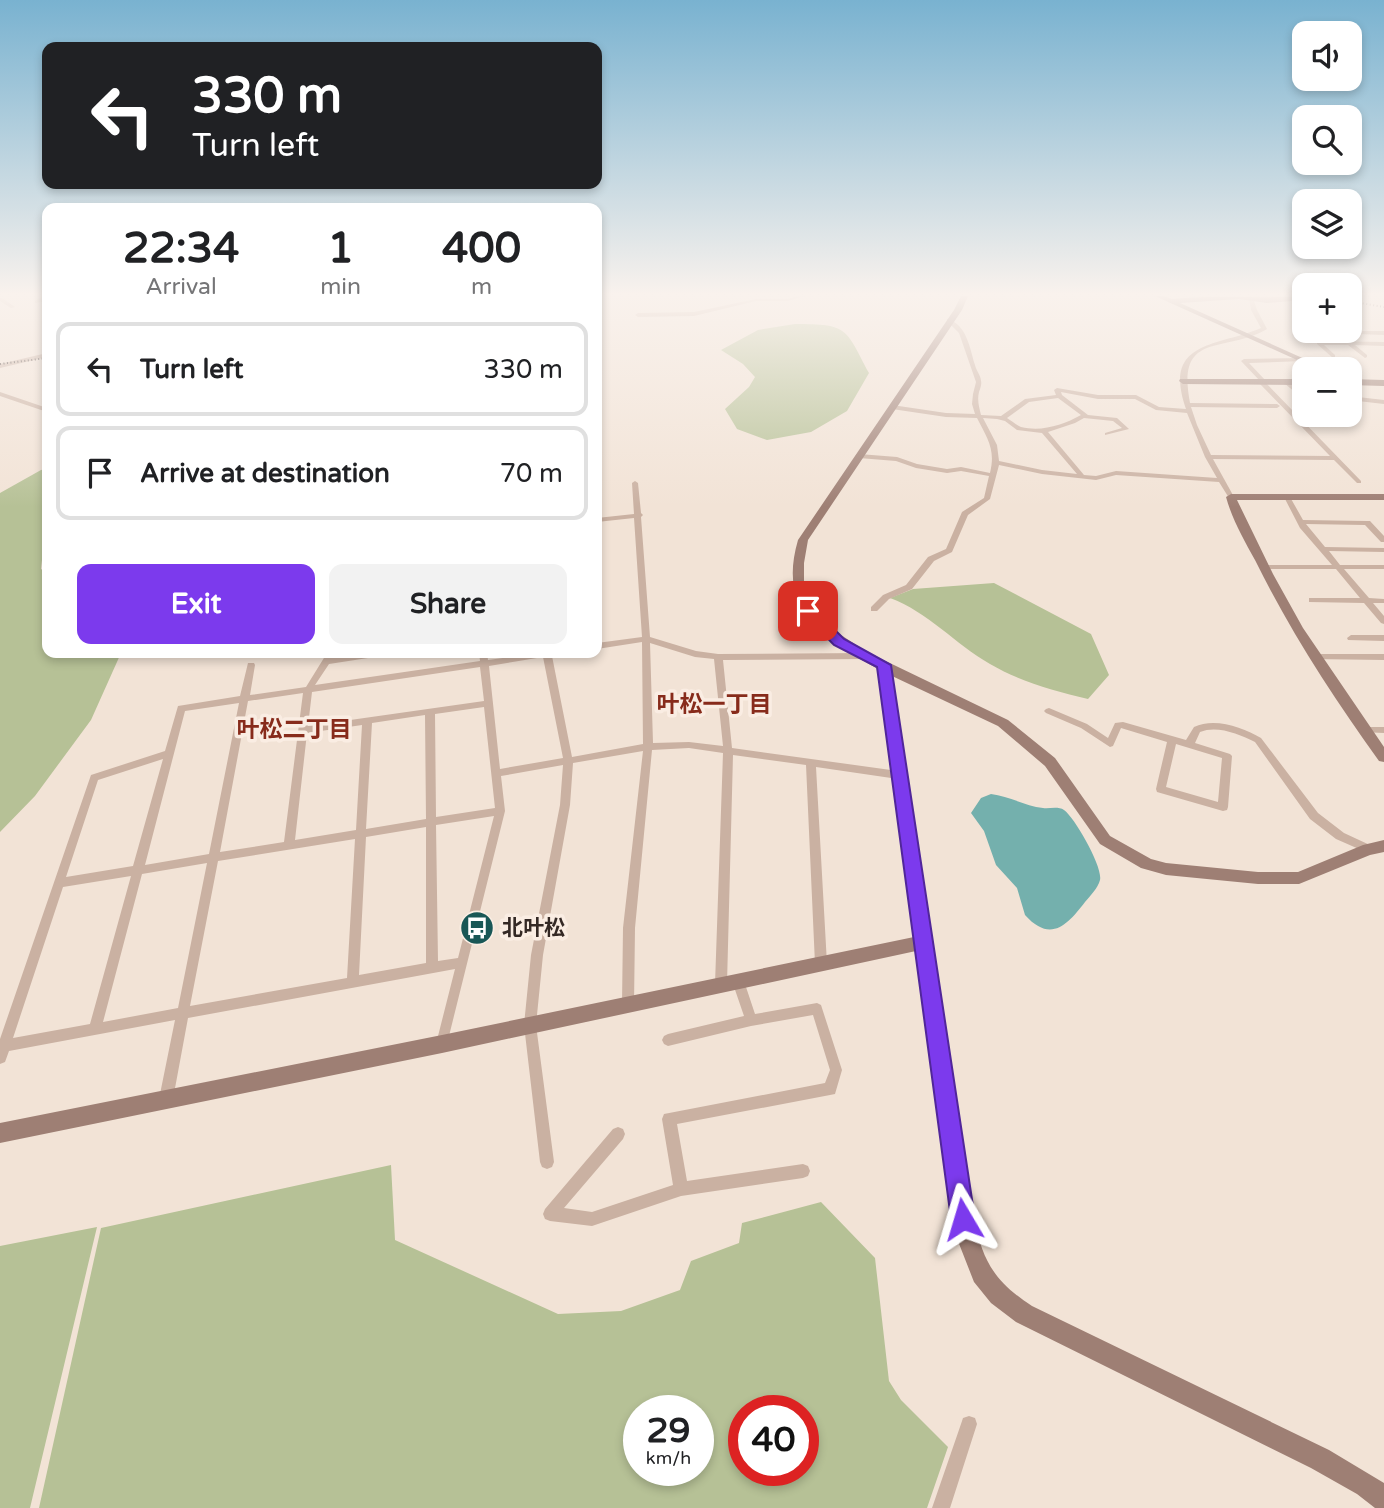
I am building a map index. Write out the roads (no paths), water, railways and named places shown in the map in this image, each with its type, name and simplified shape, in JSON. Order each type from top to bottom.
[{"type":"street","points":[[919,366],[803,540],[797,572],[803,602],[816,620],[839,642],[997,719],[1017,733],[1050,762],[1105,840],[1147,864],[1167,869],[1289,878],[1315,872],[1376,847]]},
{"type":"street","points":[[874,609],[886,597],[909,587],[931,559],[949,550],[965,514],[987,499],[995,452],[989,435],[977,416],[974,404],[979,383],[971,366]]},
{"type":"street","points":[[1185,366],[1183,381],[1188,408],[1208,457],[1231,497],[1263,567],[1314,657],[1384,757]]},
{"type":"street","points":[[1249,366],[1359,482]]},
{"type":"street","points":[[1183,381],[1292,382]]},
{"type":"street","points":[[1286,382],[1292,387]]},
{"type":"street","points":[[1362,382],[1384,383]]},
{"type":"street","points":[[1084,416],[1056,392],[1060,390],[1098,397],[1136,397],[1156,408],[1277,406]]},
{"type":"street","points":[[0,394],[42,408]]},
{"type":"street","points":[[1003,418],[1027,400],[1059,396]]},
{"type":"street","points":[[1362,399],[1384,402]]},
{"type":"street","points":[[1011,411],[1009,410],[1019,403],[1016,402]]},
{"type":"street","points":[[892,407],[1003,418],[1017,428],[1044,431],[1084,416],[1115,419],[1126,429],[1107,434]]},
{"type":"street","points":[[1044,431],[1082,476]]},
{"type":"street","points":[[859,457],[897,459],[916,466],[947,471],[961,469],[992,475]]},
{"type":"street","points":[[1208,457],[1335,458]]},
{"type":"street","points":[[995,462],[1042,472],[1096,478],[1116,472],[1221,480]]},
{"type":"street","points":[[628,1004],[629,928],[648,747],[646,639],[635,483]]},
{"type":"street","points":[[1231,497],[1384,497]]},
{"type":"street","points":[[1287,497],[1301,522],[1384,621]]},
{"type":"street","points":[[602,519],[639,515]]},
{"type":"street","points":[[1301,522],[1367,523],[1384,540]]},
{"type":"street","points":[[1323,549],[1384,550]]},
{"type":"street","points":[[1263,567],[1384,568]]},
{"type":"street","points":[[1312,600],[1384,601]]},
{"type":"street","points":[[1351,638],[1384,638]]},
{"type":"street","points":[[602,645],[646,639],[695,654],[718,657],[867,656]]},
{"type":"street","points":[[718,657],[729,751],[730,982],[751,1020]]},
{"type":"street","points":[[1314,657],[1384,657]]},
{"type":"street","points":[[289,846],[308,690],[328,658]]},
{"type":"street","points":[[95,1030],[181,708],[308,690],[484,658],[500,811],[442,1044]]},
{"type":"street","points":[[547,1162],[530,1025],[537,955],[565,805],[568,761],[552,658]]},
{"type":"street","points":[[166,1099],[251,665]]},
{"type":"street","points":[[884,665],[963,1219],[968,1249],[980,1275],[1001,1300],[1024,1314],[1320,1459],[1366,1485],[1384,1499]]},
{"type":"street","points":[[304,730],[489,703]]},
{"type":"street","points":[[430,711],[432,967]]},
{"type":"street","points":[[1049,711],[1084,726],[1111,744],[1118,725],[1123,725],[1227,756],[1223,807],[1161,789],[1172,741]]},
{"type":"street","points":[[353,982],[367,721]]},
{"type":"street","points":[[1189,745],[1195,731],[1202,726],[1252,736],[1258,740],[1314,816],[1327,828],[1376,847]]},
{"type":"street","points":[[1364,730],[1384,730]]},
{"type":"street","points":[[497,773],[648,747],[689,745],[898,775]]},
{"type":"street","points":[[2,1052],[94,778],[169,753]]},
{"type":"street","points":[[811,762],[821,964]]},
{"type":"street","points":[[60,883],[500,811]]},
{"type":"street","points":[[0,1133],[442,1044],[924,942]]},
{"type":"street","points":[[2,1052],[95,1030],[462,962]]},
{"type":"street","points":[[668,1040],[751,1020],[817,1009],[836,1070],[830,1088],[669,1119],[681,1189]]},
{"type":"street","points":[[618,1134],[550,1214],[592,1219],[681,1189],[803,1171]]},
{"type":"street","points":[[941,1508],[969,1424]]},
{"type":"water","points":[[991,794],[1036,807],[1064,810],[1075,822],[1087,843],[1100,874],[1099,883],[1072,917],[1058,928],[1043,928],[1025,915],[1017,888],[996,865],[984,831],[971,813],[981,798]]},
{"type":"place","name":"北叶松","points":[[477,928]]},
{"type":"district","name":"叶松一丁目","points":[[714,705]]},
{"type":"district","name":"叶松二丁目","points":[[294,730]]}]
